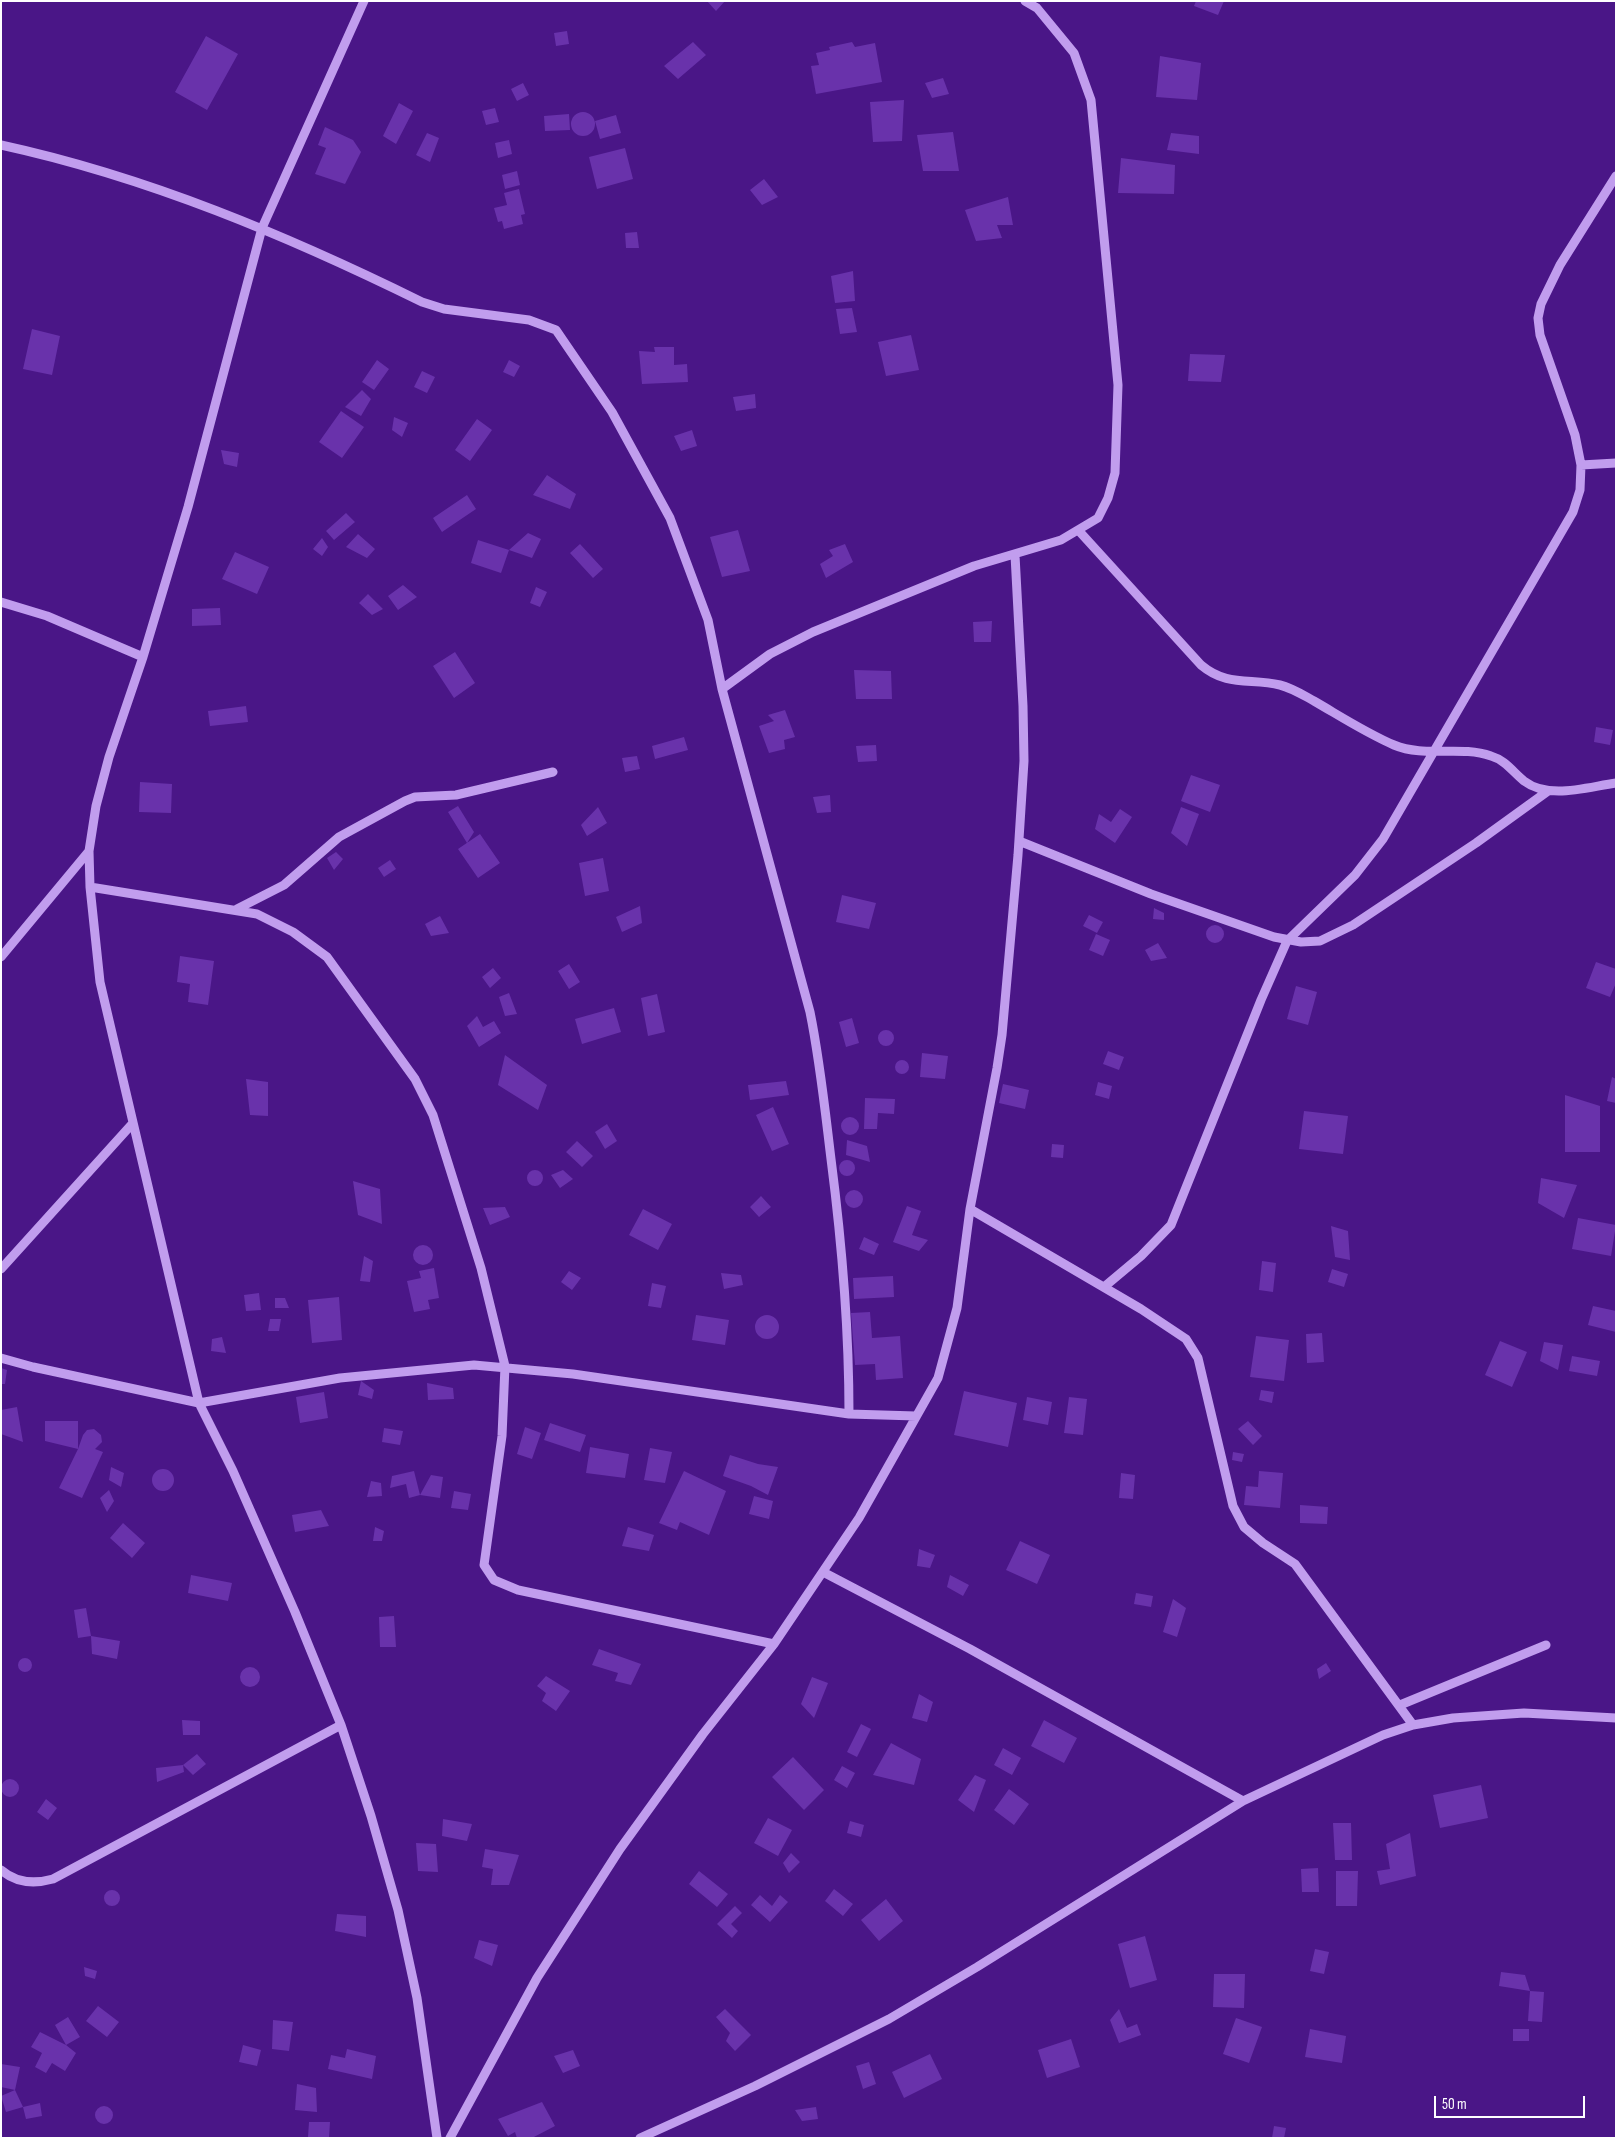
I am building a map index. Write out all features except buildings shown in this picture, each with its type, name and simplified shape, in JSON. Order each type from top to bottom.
[{"type":"street","points":[[364,1],[262,228],[188,507],[143,657],[109,757],[96,806],[89,851],[90,887],[100,982],[199,1403],[237,1480],[295,1612],[340,1725],[398,1910],[417,1998],[437,2138]]},
{"type":"street","points":[[722,689],[770,654],[813,632],[974,566],[1061,540],[1098,518],[1108,498],[1115,473],[1117,452],[1118,386],[1091,100],[1074,53],[1037,8],[1025,1]]},
{"type":"street","points":[[1,145],[33,152],[150,187],[262,228],[422,302],[444,309],[529,320],[556,330],[562,336],[612,412],[670,518],[708,620],[722,689],[807,1002],[819,1057],[841,1239],[849,1366],[849,1414]]},
{"type":"street","points":[[1104,1287],[1154,1244],[1171,1225],[1261,1000],[1287,941],[1355,875],[1383,839],[1573,512],[1580,490],[1581,465],[1575,435],[1540,335],[1538,318],[1541,304],[1560,265],[1616,176]]},
{"type":"street","points":[[1581,465],[1616,463]]},
{"type":"street","points":[[1079,531],[1201,665],[1213,675],[1231,680],[1280,685],[1394,745],[1417,752],[1491,756],[1502,762],[1529,784],[1548,791],[1616,783]]},
{"type":"street","points":[[450,2138],[537,1978],[620,1849],[703,1734],[774,1644],[823,1572],[859,1518],[938,1378],[946,1355],[957,1308],[970,1209],[998,1068],[1019,841],[1024,761],[1015,555]]},
{"type":"street","points":[[1,602],[47,616],[143,657]]},
{"type":"street","points":[[237,909],[284,885],[339,837],[405,801],[415,797],[456,795],[553,772]]},
{"type":"street","points":[[1019,841],[1151,894],[1287,941],[1320,941],[1352,925],[1476,843],[1548,791]]},
{"type":"street","points":[[1,957],[89,851]]},
{"type":"street","points":[[90,887],[237,909],[257,914],[293,932],[327,957],[415,1079],[433,1114],[481,1268],[505,1366],[502,1436],[484,1565],[494,1580],[518,1590],[774,1644]]},
{"type":"street","points":[[1,1269],[133,1123]]},
{"type":"street","points":[[970,1209],[1104,1287],[1186,1339],[1198,1358],[1233,1506],[1244,1527],[1262,1543],[1295,1564],[1400,1705],[1412,1725]]},
{"type":"street","points":[[1,1358],[33,1367],[199,1403],[340,1378],[474,1365],[505,1366],[849,1414],[916,1416]]},
{"type":"street","points":[[823,1572],[970,1649],[1243,1801]]},
{"type":"street","points":[[1400,1705],[1546,1645]]},
{"type":"street","points":[[640,2138],[755,2086],[889,2019],[985,1962],[1243,1801],[1383,1736],[1412,1725],[1453,1718],[1524,1713],[1616,1718]]},
{"type":"street","points":[[1,1870],[24,1882],[40,1882],[53,1879],[340,1725]]}]
